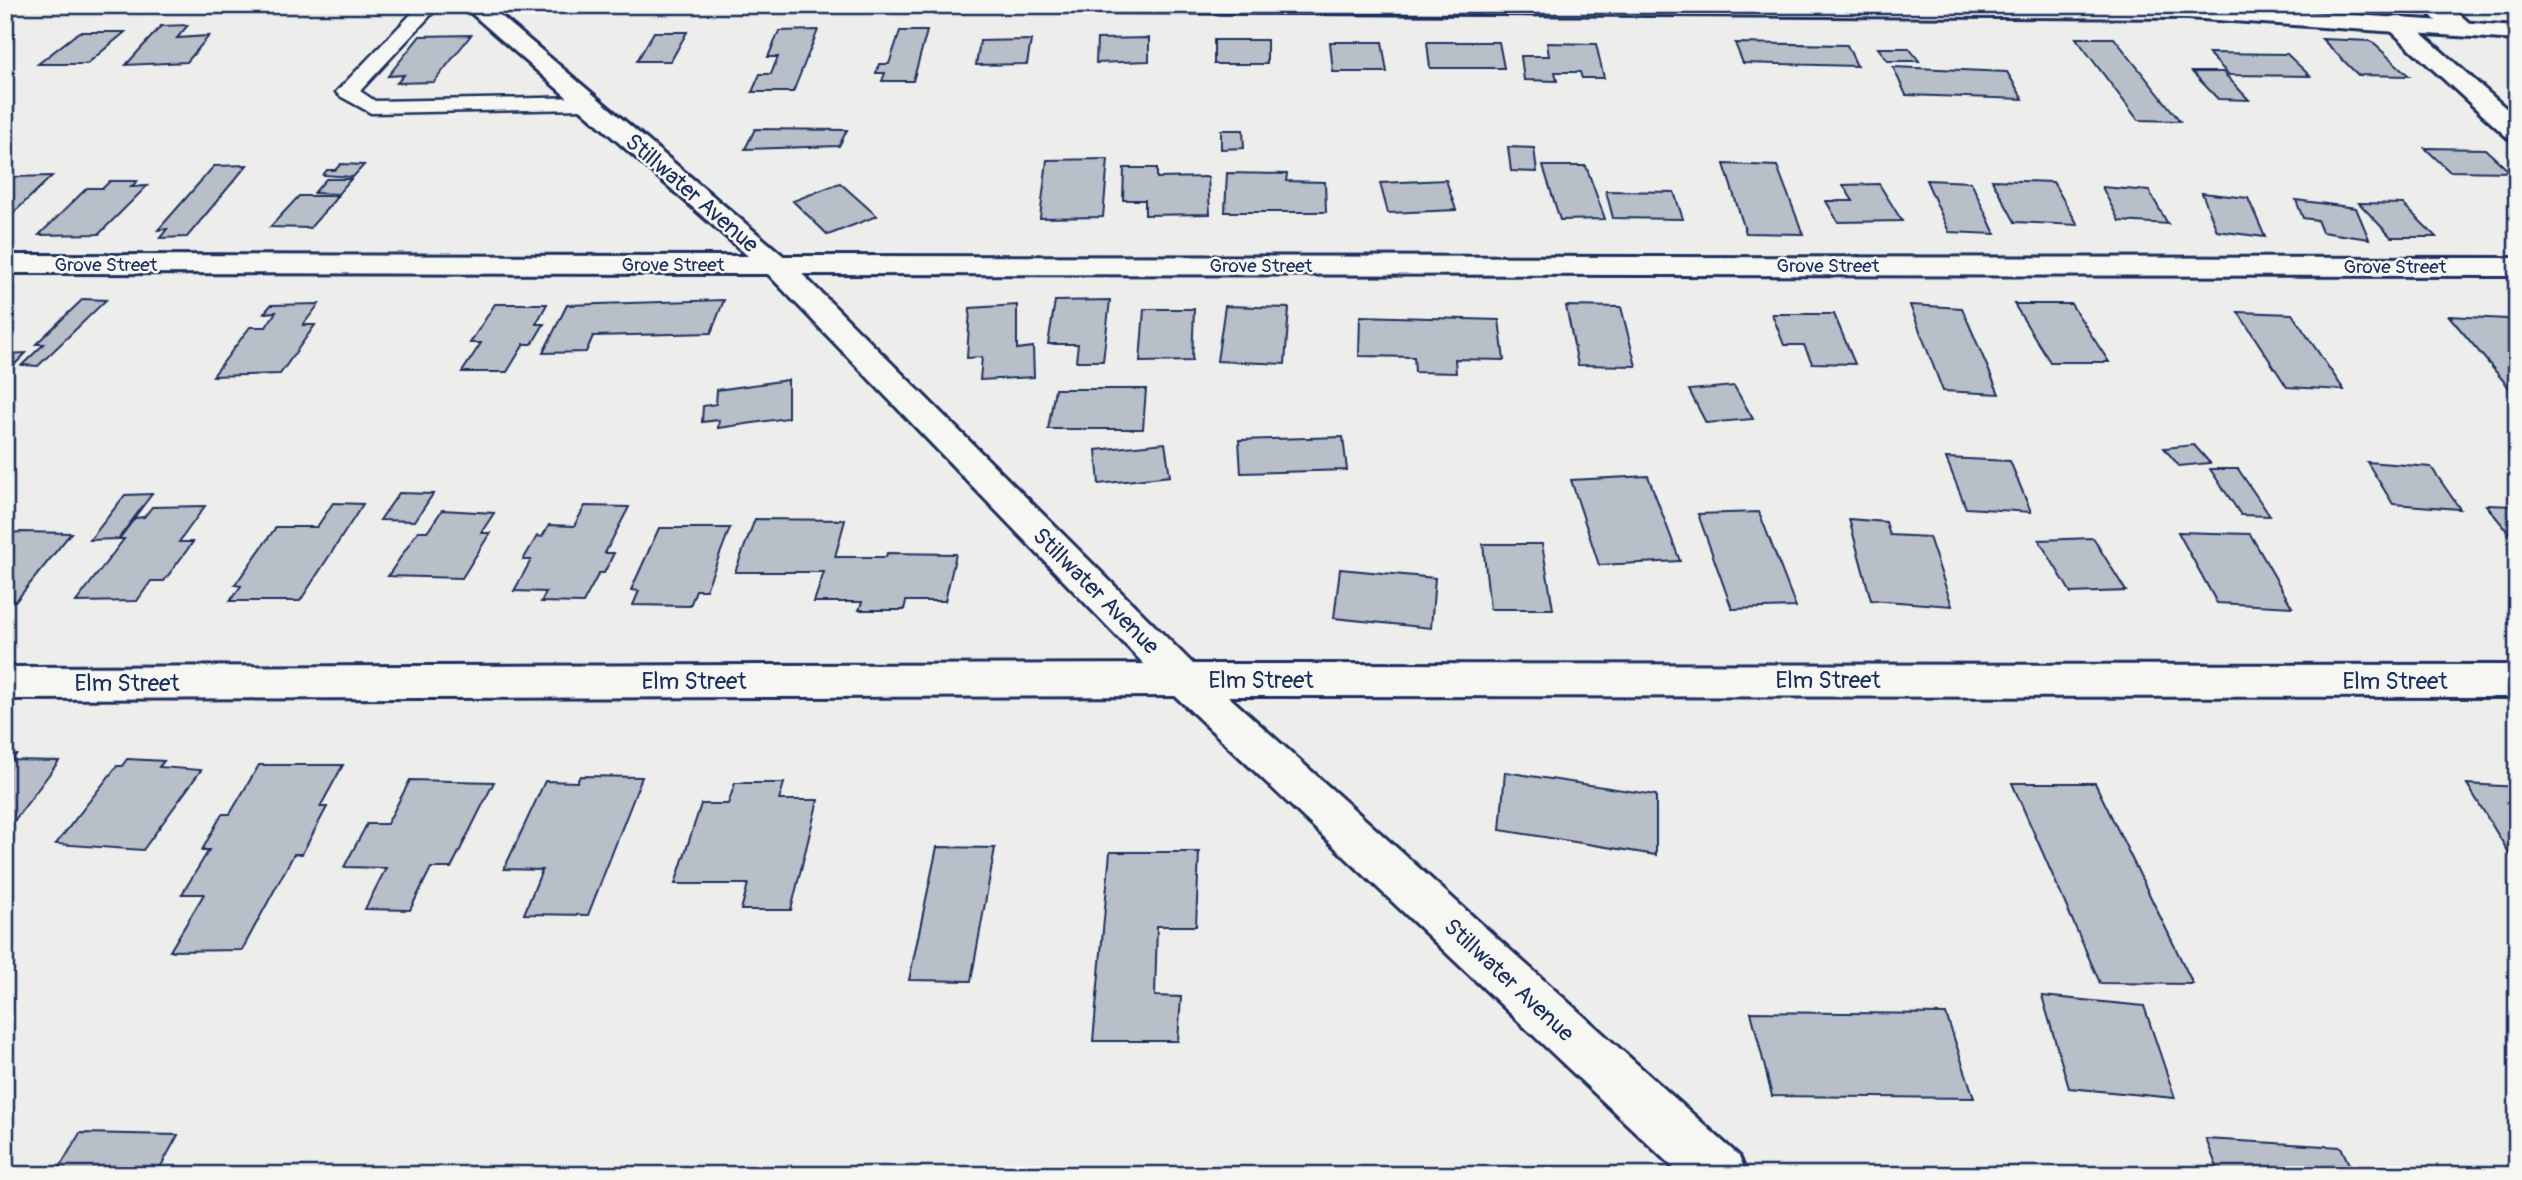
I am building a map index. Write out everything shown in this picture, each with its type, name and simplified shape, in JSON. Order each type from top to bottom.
[{"type":"street","name":"Stillwater Avenue","points":[[474,5],[776,265],[1184,680],[1720,1175]]},
{"type":"street","points":[[1115,5],[2187,11],[2517,33]]},
{"type":"street","points":[[2434,5],[2464,29]]},
{"type":"street","points":[[2396,23],[2517,132]]},
{"type":"street","name":"Grove Street","points":[[5,264],[2517,267]]},
{"type":"street","name":"Elm Street","points":[[5,683],[2517,681]]},
{"type":"lane","points":[[431,5],[347,92],[371,107],[588,103]]},
{"type":"building","points":[[188,25],[177,38],[209,36],[187,62],[126,65],[161,26]]},
{"type":"building","points":[[818,30],[793,92],[752,92],[760,74],[771,74],[778,57],[768,57],[779,31]]},
{"type":"building","points":[[900,31],[927,31],[913,81],[882,81],[885,73],[876,73],[879,64],[889,64]]},
{"type":"building","points":[[79,32],[125,32],[87,64],[38,64]]},
{"type":"building","points":[[654,32],[687,32],[671,61],[637,61]]},
{"type":"building","points":[[471,35],[434,82],[397,83],[404,75],[388,76],[420,36]]},
{"type":"building","points":[[1149,38],[1149,61],[1096,63],[1097,39]]},
{"type":"building","points":[[2076,38],[2114,38],[2180,121],[2138,120]]},
{"type":"building","points":[[2322,39],[2371,41],[2409,76],[2358,75]]},
{"type":"building","points":[[1031,40],[1027,64],[976,65],[980,41]]},
{"type":"building","points":[[1214,40],[1267,40],[1267,64],[1214,64]]},
{"type":"building","points":[[1330,42],[1382,42],[1387,72],[1333,72]]},
{"type":"building","points":[[1427,42],[1499,42],[1504,68],[1430,68]]},
{"type":"building","points":[[1547,43],[1596,44],[1604,78],[1582,78],[1580,72],[1555,72],[1557,81],[1524,80],[1521,56],[1549,56]]},
{"type":"building","points":[[1735,43],[1847,45],[1857,66],[1743,63]]},
{"type":"building","points":[[1878,48],[1909,48],[1919,61],[1888,61]]},
{"type":"building","points":[[2208,53],[2287,54],[2310,76],[2229,75]]},
{"type":"building","points":[[1893,67],[2007,72],[2023,99],[1906,95]]},
{"type":"building","points":[[2192,72],[2223,72],[2249,100],[2218,99]]},
{"type":"building","points":[[755,129],[847,130],[839,146],[745,149]]},
{"type":"building","points":[[1221,130],[1243,130],[1244,148],[1221,149]]},
{"type":"building","points":[[1508,147],[1534,148],[1537,172],[1511,171]]},
{"type":"building","points":[[2425,148],[2485,149],[2510,172],[2449,171]]},
{"type":"building","points":[[1108,159],[1103,217],[1040,218],[1047,160]]},
{"type":"building","points":[[341,164],[364,165],[353,177],[323,175],[327,170],[335,170]]},
{"type":"building","points":[[1724,164],[1777,166],[1803,234],[1746,233]]},
{"type":"building","points":[[247,165],[187,237],[160,238],[167,229],[158,230],[214,166]]},
{"type":"building","points":[[1543,166],[1586,166],[1605,219],[1560,220]]},
{"type":"building","points":[[1124,168],[1157,168],[1157,178],[1208,177],[1210,214],[1145,215],[1145,200],[1123,200]]},
{"type":"building","points":[[1227,173],[1287,174],[1286,181],[1325,182],[1326,212],[1225,212]]},
{"type":"building","points":[[52,176],[5,221],[5,181],[10,177]]},
{"type":"building","points":[[326,179],[351,179],[338,194],[314,193]]},
{"type":"building","points":[[1446,180],[1456,210],[1388,213],[1380,183]]},
{"type":"building","points":[[1926,180],[1971,182],[1995,234],[1949,232]]},
{"type":"building","points":[[1992,180],[2053,182],[2078,225],[2015,222]]},
{"type":"building","points":[[110,181],[137,181],[131,187],[147,186],[99,234],[39,235],[87,188],[103,188]]},
{"type":"building","points":[[840,183],[877,216],[828,235],[793,201]]},
{"type":"building","points":[[1879,184],[1902,221],[1838,222],[1826,201],[1853,201],[1843,185]]},
{"type":"building","points":[[2102,187],[2149,191],[2168,224],[2119,221]]},
{"type":"building","points":[[1606,191],[1674,192],[1683,219],[1613,218]]},
{"type":"building","points":[[2202,193],[2248,198],[2265,237],[2217,231]]},
{"type":"building","points":[[299,196],[338,196],[310,228],[270,227]]},
{"type":"building","points":[[2296,200],[2356,208],[2369,239],[2322,232],[2317,220],[2303,218]]},
{"type":"building","points":[[2359,203],[2403,204],[2436,237],[2391,237]]},
{"type":"building","points":[[83,299],[106,300],[38,366],[22,365],[44,344],[36,344]]},
{"type":"building","points":[[724,300],[711,333],[593,336],[586,352],[543,353],[567,305]]},
{"type":"building","points":[[1110,300],[1103,361],[1076,361],[1078,344],[1048,344],[1055,301]]},
{"type":"building","points":[[319,304],[303,325],[315,325],[280,374],[213,376],[250,327],[266,327],[276,312],[264,313],[271,305]]},
{"type":"building","points":[[495,304],[547,304],[536,324],[544,324],[532,344],[524,344],[507,372],[462,372],[481,343],[470,343]]},
{"type":"building","points":[[2014,304],[2071,304],[2109,362],[2050,362]]},
{"type":"building","points":[[1017,305],[1017,349],[1033,347],[1034,377],[980,380],[982,357],[967,358],[970,308]]},
{"type":"building","points":[[1910,305],[1962,308],[1999,394],[1943,391]]},
{"type":"building","points":[[1225,306],[1289,308],[1285,364],[1217,361]]},
{"type":"building","points":[[1566,306],[1621,307],[1636,366],[1578,365]]},
{"type":"building","points":[[1144,309],[1194,309],[1192,361],[1140,362]]},
{"type":"building","points":[[2238,312],[2292,314],[2344,390],[2287,387]]},
{"type":"building","points":[[1772,314],[1834,314],[1855,364],[1812,363],[1804,345],[1784,345]]},
{"type":"building","points":[[1360,316],[1499,320],[1504,360],[1455,359],[1456,373],[1415,372],[1414,357],[1359,356]]},
{"type":"building","points":[[2449,316],[2507,319],[2517,330],[2517,397]]},
{"type":"building","points":[[26,353],[5,374],[5,354]]},
{"type":"building","points":[[788,380],[788,418],[718,428],[719,420],[702,422],[703,406],[716,404],[717,390]]},
{"type":"building","points":[[1734,386],[1753,419],[1706,423],[1689,390]]},
{"type":"building","points":[[1055,389],[1146,389],[1143,429],[1048,429]]},
{"type":"building","points":[[1343,437],[1347,470],[1241,473],[1239,440]]},
{"type":"building","points":[[1165,443],[1170,476],[1099,484],[1096,450]]},
{"type":"building","points":[[2194,445],[2210,463],[2179,466],[2164,448]]},
{"type":"building","points":[[1946,458],[2010,461],[2031,512],[1966,508]]},
{"type":"building","points":[[2367,462],[2431,467],[2460,509],[2393,504]]},
{"type":"building","points":[[2210,469],[2238,469],[2270,516],[2241,515]]},
{"type":"building","points":[[1648,476],[1680,561],[1599,565],[1571,480]]},
{"type":"building","points":[[399,493],[433,494],[415,521],[380,520]]},
{"type":"building","points":[[152,494],[118,539],[90,540],[125,495]]},
{"type":"building","points":[[333,503],[363,504],[300,601],[230,601],[241,586],[235,585],[276,527],[317,527]]},
{"type":"building","points":[[2486,505],[2517,506],[2517,543]]},
{"type":"building","points":[[205,506],[179,542],[193,542],[164,581],[151,581],[137,601],[76,602],[124,539],[119,539],[135,518],[144,517],[152,507]]},
{"type":"building","points":[[585,506],[629,507],[605,553],[614,553],[604,573],[599,573],[583,603],[541,602],[546,592],[514,591],[531,560],[523,560],[537,536],[542,537],[549,525],[574,526]]},
{"type":"building","points":[[442,510],[494,513],[481,533],[490,533],[462,578],[388,576],[418,531],[428,531]]},
{"type":"building","points":[[1759,512],[1796,607],[1732,609],[1698,514]]},
{"type":"building","points":[[755,519],[845,520],[835,557],[886,557],[887,553],[956,554],[945,601],[906,601],[904,610],[859,610],[862,602],[814,602],[824,572],[735,572]]},
{"type":"building","points":[[1849,519],[1886,522],[1890,535],[1929,537],[1952,606],[1871,600]]},
{"type":"building","points":[[659,528],[730,528],[706,590],[696,590],[690,606],[633,605],[639,591],[631,590]]},
{"type":"building","points":[[2178,532],[2250,534],[2292,607],[2217,603]]},
{"type":"building","points":[[71,533],[16,601],[5,602],[5,534]]},
{"type":"building","points":[[2093,538],[2126,591],[2071,593],[2039,540]]},
{"type":"building","points":[[1483,544],[1542,544],[1553,609],[1490,609]]},
{"type":"building","points":[[1340,569],[1435,578],[1431,628],[1334,618]]},
{"type":"building","points":[[5,755],[16,755],[11,760],[59,761],[5,833]]},
{"type":"building","points":[[127,759],[164,761],[159,767],[201,770],[143,850],[56,844],[117,766],[122,766]]},
{"type":"building","points":[[259,765],[343,765],[320,807],[327,807],[302,854],[294,854],[242,950],[170,951],[204,894],[182,894],[209,850],[202,850],[222,814],[230,814]]},
{"type":"building","points":[[1505,772],[1656,795],[1656,855],[1500,830]]},
{"type":"building","points":[[580,776],[642,777],[588,915],[524,914],[542,870],[504,869],[545,781],[577,782]]},
{"type":"building","points":[[410,780],[494,782],[451,868],[431,868],[410,910],[365,909],[386,868],[344,867],[367,824],[387,824]]},
{"type":"building","points":[[735,783],[784,783],[779,800],[818,800],[791,910],[741,910],[748,884],[675,884],[701,804],[728,804]]},
{"type":"building","points":[[2012,783],[2095,783],[2193,984],[2100,983]]},
{"type":"building","points":[[2467,784],[2517,787],[2517,866]]},
{"type":"building","points":[[937,847],[995,848],[971,981],[909,980]]},
{"type":"building","points":[[1110,852],[1199,852],[1196,926],[1157,926],[1155,996],[1181,997],[1178,1041],[1093,1041]]},
{"type":"building","points":[[2042,996],[2144,1006],[2175,1098],[2069,1088]]},
{"type":"building","points":[[1751,1012],[1946,1014],[1974,1098],[1772,1096]]},
{"type":"building","points":[[80,1133],[178,1135],[156,1175],[55,1175]]},
{"type":"building","points":[[2206,1139],[2341,1147],[2354,1175],[2220,1175]]}]
